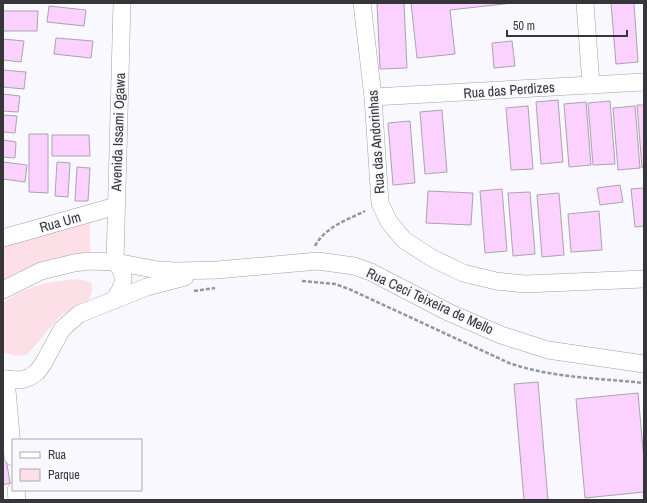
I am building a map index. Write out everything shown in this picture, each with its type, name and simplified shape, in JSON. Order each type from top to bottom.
[{"type":"street","name":"Avenida Issami Ogawa","points":[[115,262],[122,3]]},
{"type":"street","name":"Rua das Andorinhas","points":[[362,3],[373,97],[380,203],[389,222],[404,240],[432,258],[463,273],[496,281],[525,284],[644,279]]},
{"type":"street","points":[[585,3],[591,85]]},
{"type":"street","name":"Rua das Perdizes","points":[[373,97],[644,82]]},
{"type":"street","name":"Rua Um","points":[[3,238],[116,206]]},
{"type":"street","points":[[3,290],[29,276],[58,266],[88,261],[115,262],[158,270],[223,270]]},
{"type":"street","name":"Rua Ceci Teixeira de Mello","points":[[223,270],[314,261],[354,266],[371,272],[448,312],[526,344],[548,350],[644,364]]},
{"type":"street","points":[[114,300],[119,292],[123,279],[121,268],[115,262]]},
{"type":"street","points":[[12,448],[4,378],[21,380],[30,377],[43,364],[62,328],[70,321],[84,312],[162,282],[223,270]]},
{"type":"path","points":[[314,261],[314,247],[319,238],[329,229],[380,203]]},
{"type":"path","points":[[189,292],[212,288]]},
{"type":"green space","points":[[90,217],[90,258],[33,267],[12,276],[3,282],[3,243]]},
{"type":"green space","points":[[78,279],[91,282],[92,293],[86,304],[60,316],[27,355],[16,356],[3,352],[3,303],[29,288],[58,281]]},
{"type":"building","points":[[377,3],[404,3],[407,68],[380,69]]},
{"type":"building","points":[[411,3],[513,3],[450,10],[455,54],[417,58]]},
{"type":"building","points":[[611,3],[634,3],[638,62],[616,64]]},
{"type":"building","points":[[49,6],[86,10],[84,26],[47,22]]},
{"type":"building","points":[[3,11],[38,11],[37,31],[3,31]]},
{"type":"building","points":[[56,38],[93,41],[91,58],[54,54]]},
{"type":"building","points":[[3,39],[24,41],[21,62],[3,60]]},
{"type":"building","points":[[512,41],[515,66],[494,68],[492,43]]},
{"type":"building","points":[[3,70],[26,72],[24,89],[3,87]]},
{"type":"building","points":[[3,94],[20,96],[18,112],[3,111]]},
{"type":"building","points":[[558,100],[563,162],[541,164],[536,102]]},
{"type":"building","points":[[610,101],[615,164],[593,165],[588,103]]},
{"type":"building","points":[[586,102],[591,165],[569,167],[564,104]]},
{"type":"building","points":[[637,105],[644,105],[644,167],[642,168]]},
{"type":"building","points":[[528,106],[533,169],[511,170],[506,108]]},
{"type":"building","points":[[635,106],[640,168],[618,170],[613,108]]},
{"type":"building","points":[[442,110],[447,172],[425,174],[420,112]]},
{"type":"building","points":[[3,115],[17,116],[15,133],[3,132]]},
{"type":"building","points":[[410,121],[415,183],[393,185],[388,123]]},
{"type":"building","points":[[29,134],[48,134],[48,193],[29,192]]},
{"type":"building","points":[[52,135],[89,135],[90,156],[52,156]]},
{"type":"building","points":[[3,140],[16,142],[15,158],[3,157]]},
{"type":"building","points":[[3,162],[27,165],[25,182],[3,179]]},
{"type":"building","points":[[57,162],[70,163],[68,197],[55,196]]},
{"type":"building","points":[[77,167],[90,168],[88,201],[75,201]]},
{"type":"building","points":[[620,185],[623,202],[600,205],[597,188]]},
{"type":"building","points":[[644,188],[644,226],[635,227],[631,189]]},
{"type":"building","points":[[502,189],[507,251],[485,253],[480,191]]},
{"type":"building","points":[[428,191],[473,193],[471,225],[426,223]]},
{"type":"building","points":[[530,192],[535,254],[513,256],[508,193]]},
{"type":"building","points":[[559,193],[564,255],[542,257],[537,195]]},
{"type":"building","points":[[599,211],[602,250],[571,252],[568,214]]},
{"type":"building","points":[[538,382],[548,500],[524,500],[514,384]]},
{"type":"building","points":[[638,393],[644,460],[644,492],[585,498],[576,399]]},
{"type":"building","points":[[3,440],[10,483],[3,485]]}]
